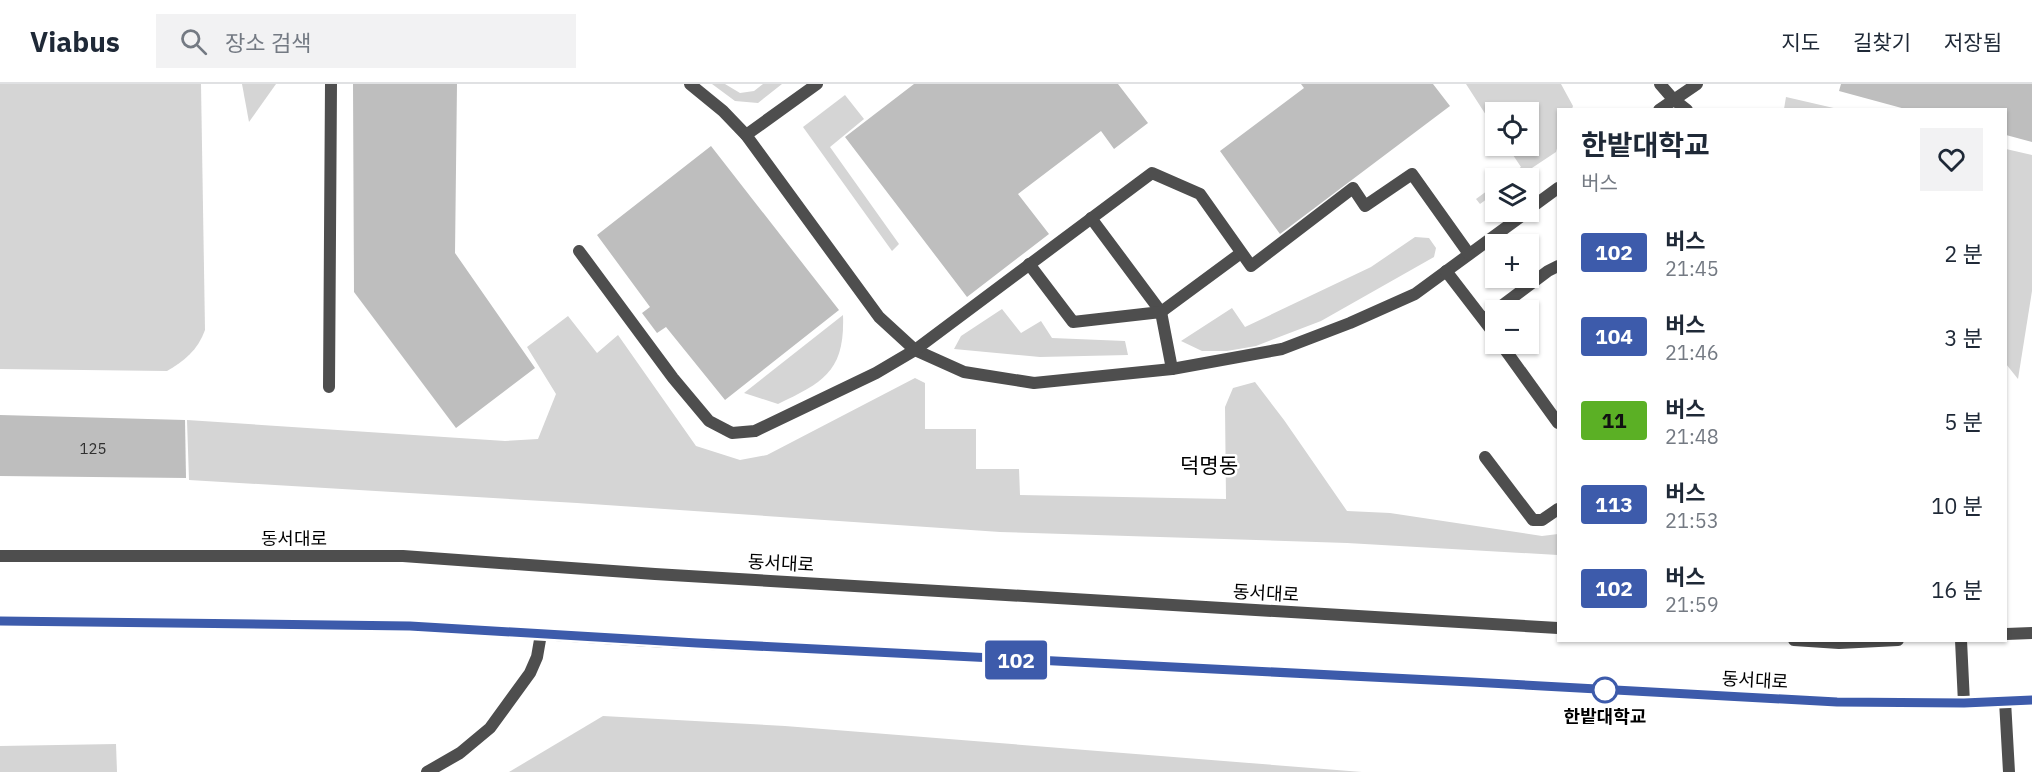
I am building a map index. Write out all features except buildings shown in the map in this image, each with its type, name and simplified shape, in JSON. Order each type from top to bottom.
[{"type":"street","points":[[329,387],[331,84]]},
{"type":"street","points":[[690,84],[723,111],[746,135],[879,317],[915,350],[964,372],[1034,384],[1172,369],[1282,349],[1350,323],[1415,294],[1513,222]]},
{"type":"street","points":[[746,135],[817,84]]},
{"type":"street","points":[[1660,84],[1674,104],[1697,84]]},
{"type":"street","points":[[579,251],[673,378],[709,421],[732,433],[755,432],[876,373],[915,350],[1152,173],[1200,194],[1251,266],[1353,188],[1365,206],[1412,174],[1469,254]]},
{"type":"street","points":[[1539,203],[1557,189]]},
{"type":"street","points":[[1091,218],[1161,312],[1172,369]]},
{"type":"street","points":[[1029,264],[1073,322],[1161,312],[1241,253]]},
{"type":"street","points":[[1446,271],[1484,320],[1557,266]]},
{"type":"street","points":[[1508,354],[1557,422]]},
{"type":"street","points":[[1485,457],[1533,520],[1542,520],[1557,510]]},
{"type":"street","name":"동서대로","points":[[0,556],[403,556],[1557,628]]},
{"type":"street","name":"동서대로","points":[[0,621],[410,626],[1837,702],[1964,703],[2032,700]]},
{"type":"street","points":[[2007,634],[2032,633]]},
{"type":"street","points":[[427,772],[460,753],[490,728],[530,673],[537,657],[541,634]]},
{"type":"street","points":[[1829,642],[1864,642]]},
{"type":"street","points":[[1961,642],[1964,703]]},
{"type":"street","points":[[2005,701],[2009,772]]},
{"type":"shaded area","points":[[0,84],[201,84],[205,330],[190,354],[167,371],[0,369]]},
{"type":"shaded area","points":[[242,84],[276,84],[249,122]]},
{"type":"shaded area","points":[[712,84],[725,84],[740,93],[754,91],[763,84],[782,84],[758,103],[735,101]]},
{"type":"shaded area","points":[[1466,84],[1561,84],[1573,106],[1572,108],[1557,108],[1556,152],[1532,168],[1521,167],[1514,156],[1539,156],[1539,102],[1485,102],[1485,113]]},
{"type":"shaded area","points":[[845,95],[864,119],[830,147],[899,244],[892,251],[803,127]]},
{"type":"shaded area","points":[[1786,97],[1834,108],[1784,108]]},
{"type":"shaded area","points":[[2007,149],[2032,155],[2032,291],[2018,379],[2007,365]]},
{"type":"shaded area","points":[[1485,192],[1485,200],[1480,204],[1476,199]]},
{"type":"shaded area","points":[[1415,237],[1429,238],[1436,248],[1434,257],[1321,321],[1256,346],[1227,351],[1202,351],[1181,341],[1232,308],[1245,327],[1371,267]]},
{"type":"shaded area","points":[[1002,309],[1021,333],[1041,321],[1052,338],[1125,341],[1128,355],[1040,357],[954,349],[961,336]]},
{"type":"shaded area","points":[[843,315],[840,349],[835,362],[819,381],[778,404],[744,393]]},
{"type":"shaded area","points":[[568,316],[597,353],[618,335],[696,446],[740,460],[767,455],[915,378],[925,383],[925,429],[976,429],[976,469],[1019,469],[1020,495],[1226,499],[1225,407],[1233,388],[1255,382],[1347,511],[1390,513],[1542,536],[1557,534],[1557,555],[1347,543],[1000,532],[577,503],[189,480],[187,420],[505,441],[538,439],[556,394],[527,347]]},
{"type":"shaded area","points":[[603,716],[785,726],[1362,772],[509,772]]},
{"type":"shaded area","points":[[116,744],[117,772],[0,772],[0,746]]},
{"type":"bus line","name":"102","points":[[0,621],[410,626],[1837,702],[1964,703],[2032,700]]},
{"type":"place","name":"한밭대학교","points":[[1605,690]]},
{"type":"district","name":"덕명동","points":[[1209,465]]}]
